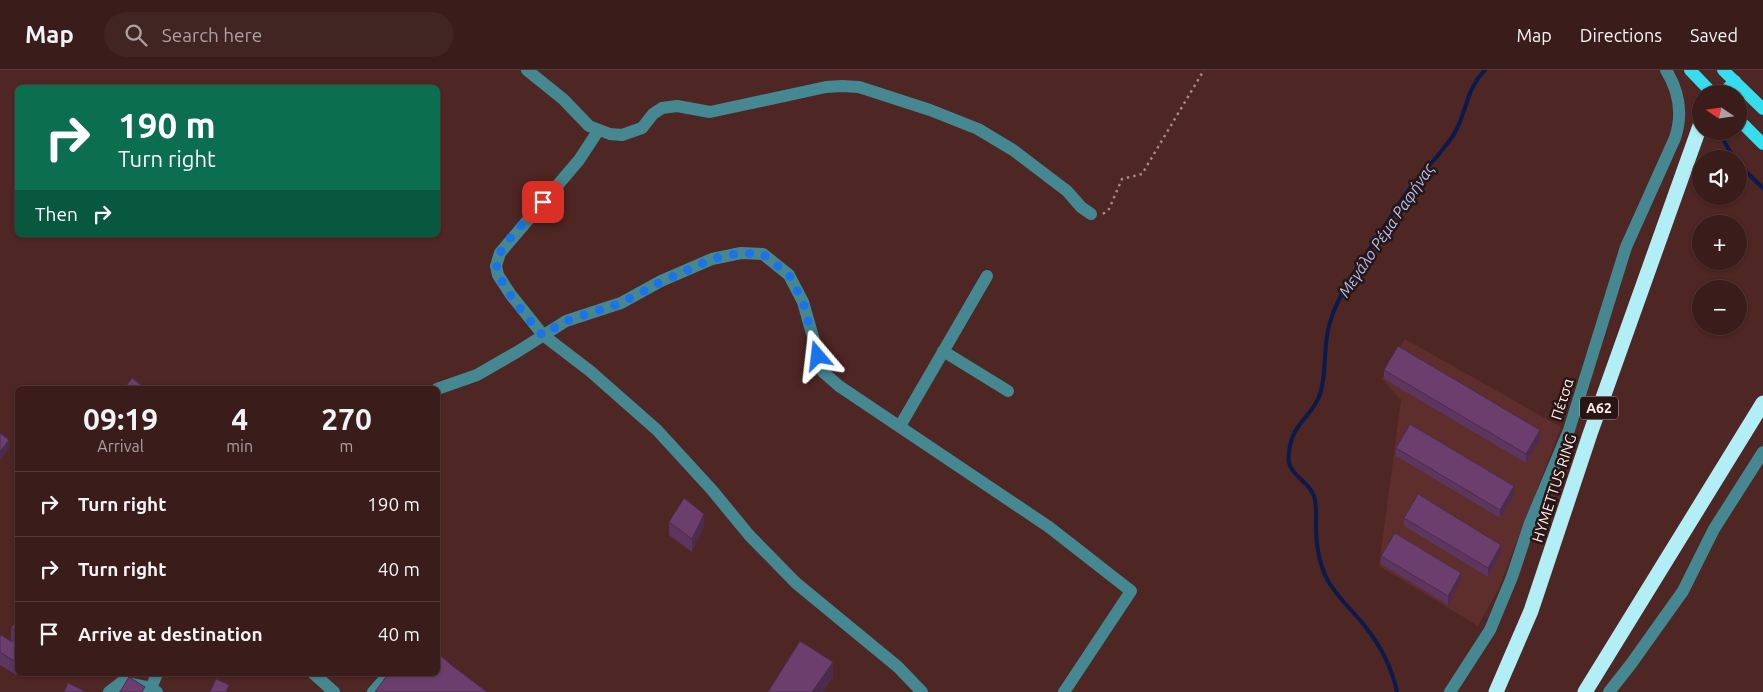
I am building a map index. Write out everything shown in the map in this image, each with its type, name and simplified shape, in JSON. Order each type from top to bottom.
[{"type":"highway","name":"HYMETTUS RING","points":[[1496,692],[1531,611],[1590,434],[1695,140]]},
{"type":"highway","points":[[1585,692],[1763,403]]},
{"type":"main road","points":[[1690,70],[1704,85]]},
{"type":"main road","points":[[1724,70],[1763,109]]},
{"type":"main road","points":[[1731,85],[1735,81]]},
{"type":"main road","points":[[1748,129],[1763,144]]},
{"type":"street","points":[[526,70],[563,99],[589,126],[610,134],[622,135],[642,128],[653,114],[662,108],[677,106],[710,112],[826,88],[842,86],[859,87],[930,110],[978,129],[1014,150],[1066,191],[1081,207],[1091,214]]},
{"type":"street","name":"Πέτσα","points":[[1450,692],[1490,630],[1530,523],[1569,430],[1626,247],[1680,124],[1676,91],[1666,70]]},
{"type":"street","points":[[598,130],[583,155],[506,244],[497,260],[498,275],[510,294],[542,335],[590,371],[657,430],[712,490],[749,536],[796,583],[898,666],[922,692]]},
{"type":"street","points":[[440,388],[477,375],[566,321],[621,303],[712,259],[741,253],[763,254],[789,275],[803,302],[824,372],[839,386],[1049,527],[1131,591],[1064,692]]},
{"type":"street","points":[[900,426],[987,276]]},
{"type":"street","points":[[943,351],[1008,391]]},
{"type":"street","points":[[1609,692],[1682,591],[1714,529],[1763,452]]},
{"type":"street","points":[[110,692],[120,678],[154,690],[157,676]]},
{"type":"street","points":[[316,676],[334,692]]},
{"type":"street","points":[[373,692],[387,676]]},
{"type":"path","points":[[1091,214],[1105,214],[1122,179],[1142,174],[1204,70]]},
{"type":"shaded area","points":[[1405,339],[1561,427],[1499,588],[1478,626],[1379,566],[1401,400],[1382,379]]},
{"type":"building","points":[[1398,346],[1540,430],[1526,454],[1384,370]]},
{"type":"building","points":[[132,378],[142,386],[126,386]]},
{"type":"building","points":[[1410,424],[1514,486],[1500,510],[1396,448]]},
{"type":"building","points":[[0,433],[9,440],[0,452]]},
{"type":"building","points":[[1418,494],[1501,545],[1488,568],[1404,518]]},
{"type":"building","points":[[684,498],[704,514],[692,539],[669,522]]},
{"type":"building","points":[[1395,533],[1461,573],[1448,596],[1381,556]]},
{"type":"building","points":[[15,622],[15,630],[11,628]]},
{"type":"building","points":[[1,635],[12,642],[15,638],[15,661],[0,652]]},
{"type":"building","points":[[800,641],[833,662],[812,692],[768,692]]},
{"type":"building","points":[[440,655],[487,692],[375,692],[387,676],[440,676]]},
{"type":"building","points":[[129,677],[145,687],[142,692],[120,692]]},
{"type":"building","points":[[216,679],[229,685],[226,692],[210,692]]},
{"type":"building","points":[[68,683],[86,692],[64,692]]},
{"type":"waterway","name":"Μεγάλο Ρέμα Ραφήνας","points":[[1397,692],[1389,665],[1380,648],[1364,625],[1336,593],[1325,575],[1317,547],[1314,496],[1309,487],[1291,468],[1289,452],[1297,428],[1315,404],[1322,388],[1326,341],[1330,322],[1339,299],[1403,198],[1454,134],[1470,93],[1485,70]]},
{"type":"waterway","points":[[1724,140],[1729,150]]},
{"type":"waterway","points":[[1747,173],[1763,188]]},
{"type":"route","points":[[543,202],[506,244],[500,253],[496,266],[498,275],[510,294],[542,335],[566,321],[621,303],[712,259],[741,253],[763,254],[789,275],[803,302],[818,356]]}]
